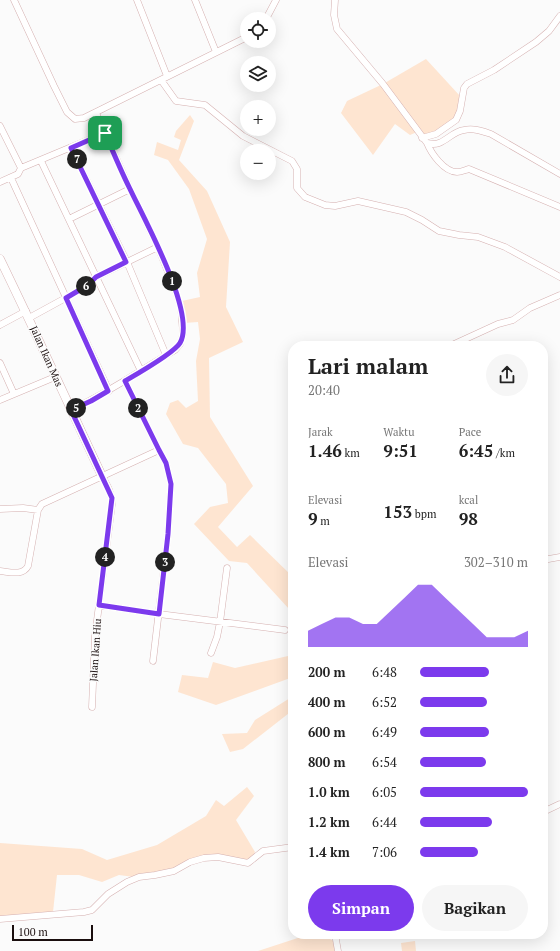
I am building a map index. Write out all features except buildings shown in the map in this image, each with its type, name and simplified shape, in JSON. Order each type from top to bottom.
[{"type":"street","points":[[14,0],[67,112],[71,117],[80,119],[96,113],[240,40]]},
{"type":"street","points":[[136,0],[164,78],[176,101],[205,105],[243,136],[292,161],[297,169],[296,188],[305,197],[331,206],[358,201],[406,212],[439,230],[459,235],[478,237],[505,247],[560,277]]},
{"type":"street","points":[[195,0],[216,52]]},
{"type":"street","points":[[270,12],[276,0]]},
{"type":"street","points":[[335,0],[334,15],[337,29],[382,84],[424,140],[432,154],[450,170],[456,172],[469,169],[560,207]]},
{"type":"street","points":[[424,140],[436,134],[456,120],[460,111],[464,88],[467,84],[494,70],[536,42],[549,31],[560,16]]},
{"type":"street","points":[[71,410],[91,401],[175,350],[182,339],[180,302],[158,247],[96,113]]},
{"type":"street","points":[[0,126],[21,168]]},
{"type":"street","points":[[424,140],[437,144],[463,130],[481,130],[491,134],[560,174]]},
{"type":"street","points":[[0,182],[18,174],[21,168],[41,161],[105,133]]},
{"type":"street","points":[[71,148],[126,262],[166,355]]},
{"type":"street","points":[[41,161],[141,371]]},
{"type":"street","points":[[11,178],[108,391]]},
{"type":"street","points":[[69,219],[130,189]]},
{"type":"street","points":[[0,324],[66,298],[88,285],[96,277],[158,247]]},
{"type":"street","name":"Jalan Ikan Mas","points":[[0,259],[28,314],[55,376],[102,476]]},
{"type":"street","points":[[461,341],[498,324],[513,320],[530,308],[560,295]]},
{"type":"street","points":[[0,363],[14,394]]},
{"type":"street","points":[[0,400],[55,376]]},
{"type":"street","points":[[125,381],[166,463],[171,484],[168,534],[153,661]]},
{"type":"street","points":[[0,571],[20,573],[26,570],[38,510],[45,502],[159,450]]},
{"type":"street","name":"Jalan Ikan Hiu","points":[[92,707],[93,660],[112,498],[102,476]]},
{"type":"street","points":[[0,509],[23,508],[38,510]]},
{"type":"street","points":[[548,559],[560,557]]},
{"type":"street","points":[[211,653],[217,637],[220,622],[227,568]]},
{"type":"street","points":[[99,605],[284,630]]},
{"type":"street","points":[[548,810],[560,804]]},
{"type":"street","points":[[0,919],[84,912],[92,910],[108,894],[134,878],[174,871],[190,862],[204,858],[218,857],[248,863],[263,851],[288,848]]},
{"type":"street","points":[[336,939],[338,951]]},
{"type":"shaded area","points":[[426,59],[460,96],[456,119],[433,134],[421,137],[417,132],[410,135],[395,124],[373,155],[341,113],[347,101],[383,84]]},
{"type":"shaded area","points":[[190,115],[194,121],[179,160],[207,191],[230,242],[226,307],[243,342],[209,358],[210,417],[253,486],[218,527],[237,547],[250,535],[288,572],[288,608],[247,563],[229,561],[194,524],[210,507],[228,503],[226,484],[198,448],[183,444],[166,414],[170,403],[178,400],[186,408],[198,401],[196,361],[200,339],[198,322],[184,323],[182,301],[200,297],[197,273],[207,239],[189,189],[168,160],[154,155],[157,142],[178,150],[181,140],[174,137],[176,131]]},
{"type":"shaded area","points":[[288,656],[288,679],[216,705],[178,692],[182,675],[208,678],[213,662],[235,668]]},
{"type":"shaded area","points":[[288,699],[288,714],[243,749],[230,752],[222,734],[247,733],[255,720]]},
{"type":"shaded area","points":[[247,787],[254,796],[236,820],[255,852],[250,860],[245,862],[220,856],[179,868],[134,877],[119,875],[102,882],[79,875],[57,875],[53,912],[0,917],[0,843],[82,849],[107,860],[157,845],[206,816],[216,800],[224,806]]},
{"type":"shaded area","points":[[295,939],[330,939],[339,944],[339,951],[258,951]]},
{"type":"shaded area","points":[[415,941],[416,951],[402,951],[401,943]]},
{"type":"route","points":[[105,133],[158,247],[180,302],[182,318],[182,339],[175,350],[125,381],[164,458],[171,484],[168,534],[159,614],[99,605],[112,498],[71,410],[108,391],[66,298],[88,285],[96,277],[126,262],[71,148],[105,133]]}]
